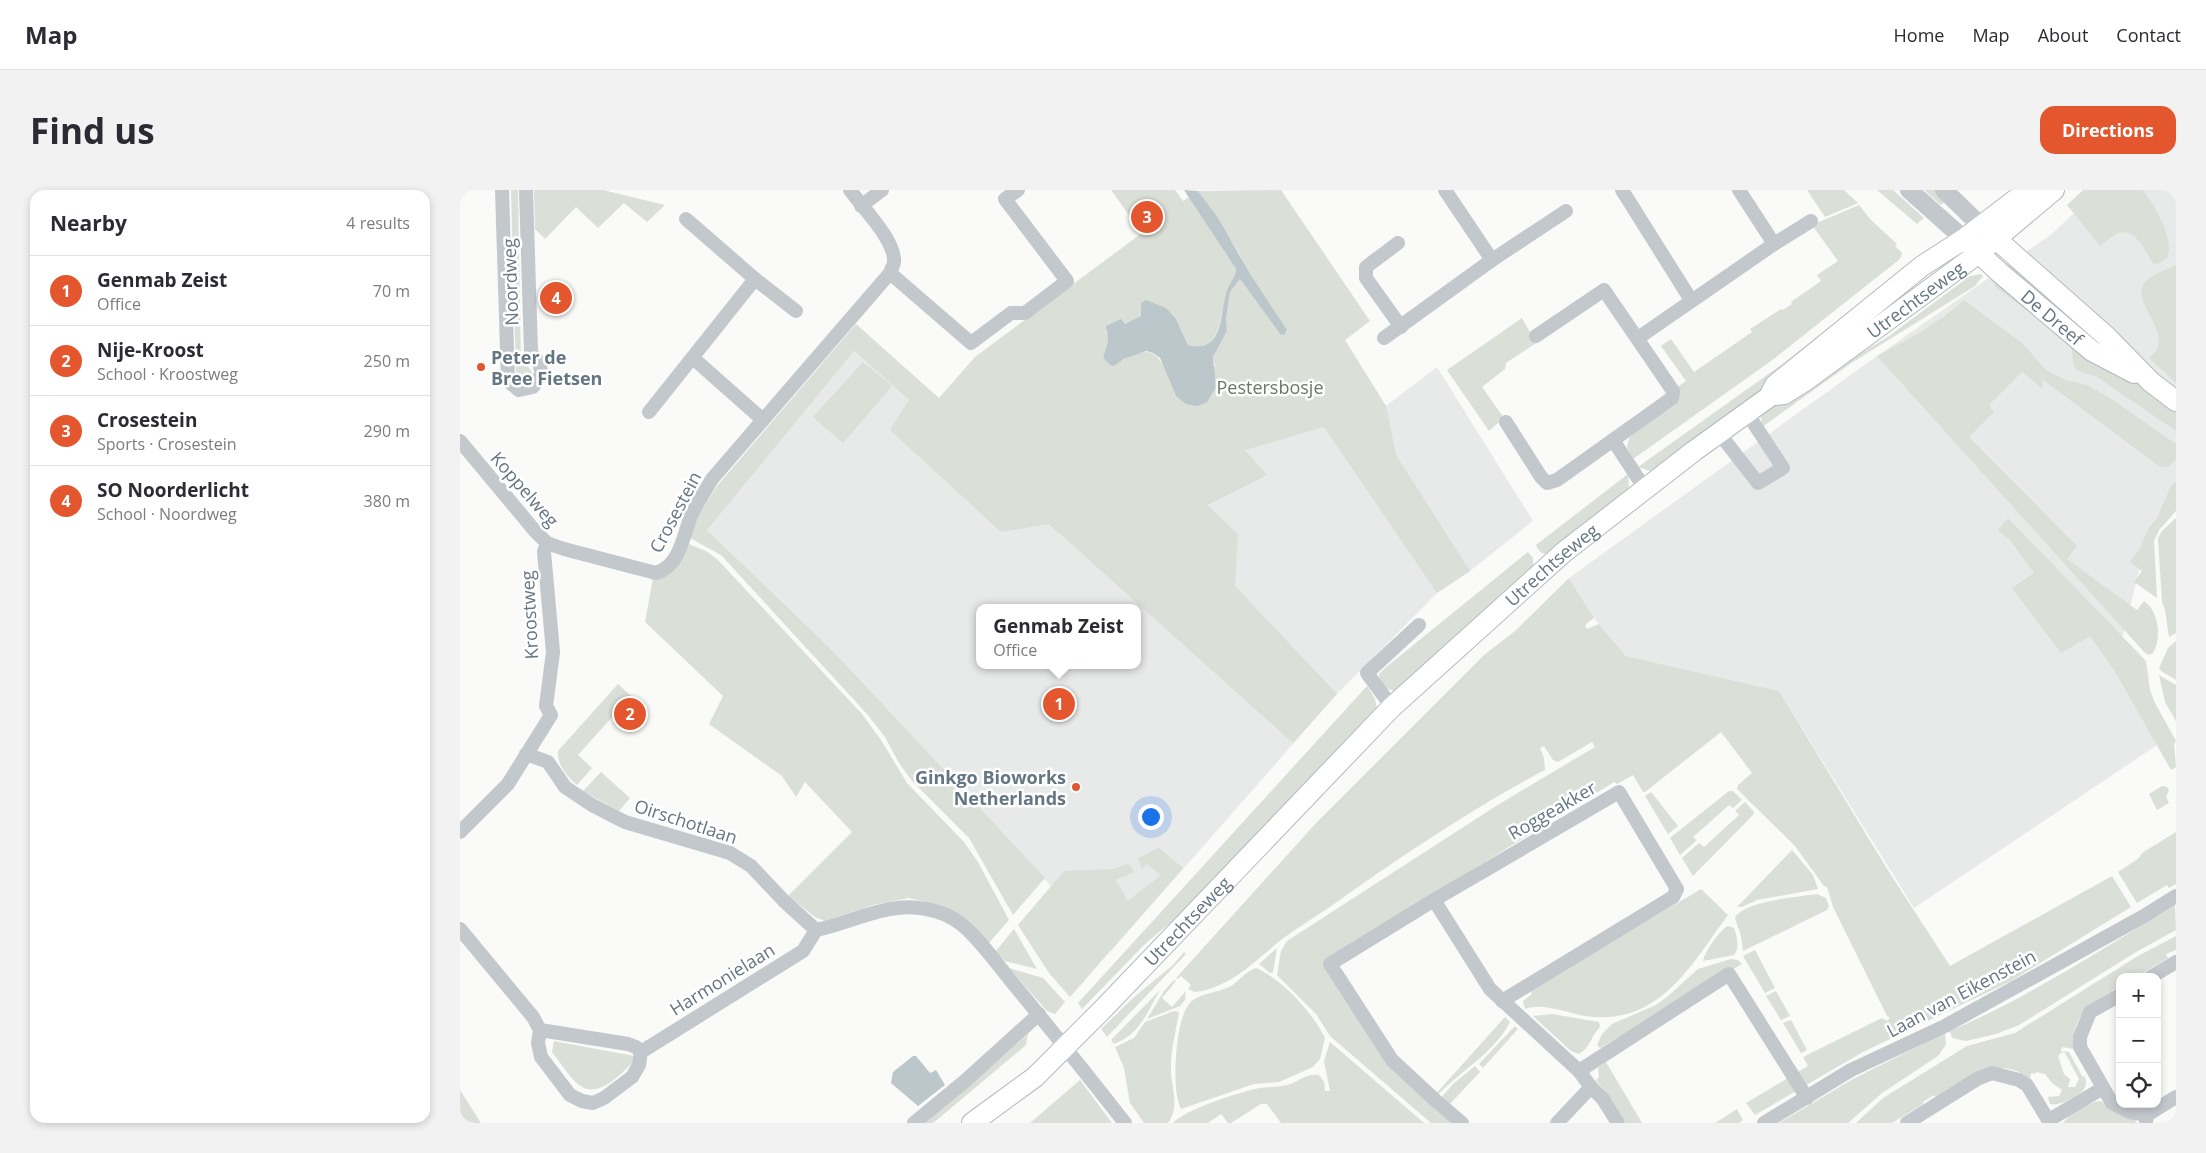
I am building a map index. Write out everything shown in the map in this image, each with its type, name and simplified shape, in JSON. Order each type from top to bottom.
[{"type":"main road","name":"Utrechtseweg","points":[[972,1123],[1035,1077],[1392,706],[1564,552],[1768,397],[1775,385],[1922,266],[1964,239],[2028,190]]},
{"type":"main road","name":"Utrechtseweg","points":[[1768,397],[1784,394],[1805,381],[1978,253],[2054,190]]},
{"type":"main road","name":"De Dreef","points":[[1981,226],[2106,336],[2151,382],[2176,401]]},
{"type":"main road","name":"De Dreef","points":[[1964,239],[2092,351],[2151,382]]},
{"type":"street","name":"Noordweg","points":[[502,190],[508,381],[518,390],[533,387],[542,374],[539,363],[531,352],[526,190]]},
{"type":"street","points":[[850,190],[886,236],[893,249],[894,262],[890,272],[970,343],[1011,313],[1025,313],[1067,282],[1005,199],[1018,190]]},
{"type":"street","points":[[861,206],[882,190]]},
{"type":"street","points":[[1445,190],[1492,260]]},
{"type":"street","points":[[1622,190],[1691,300]]},
{"type":"street","points":[[1739,190],[1774,244]]},
{"type":"street","points":[[1909,190],[1964,239]]},
{"type":"street","points":[[1944,190],[1981,226]]},
{"type":"street","points":[[1384,338],[1492,260],[1566,211]]},
{"type":"street","points":[[686,219],[755,279],[796,311]]},
{"type":"street","points":[[1638,338],[1691,300],[1811,221]]},
{"type":"street","points":[[1398,243],[1366,267],[1366,278],[1401,327]]},
{"type":"street","name":"Crosestein","points":[[656,572],[665,570],[675,558],[692,515],[712,479],[890,272]]},
{"type":"street","points":[[649,412],[755,279]]},
{"type":"street","points":[[1506,422],[1541,477],[1547,483],[1557,480],[1672,398],[1673,391],[1604,290],[1536,336]]},
{"type":"street","points":[[692,358],[763,420]]},
{"type":"street","points":[[1719,433],[1758,483],[1783,468],[1747,413]]},
{"type":"street","points":[[1614,440],[1645,489]]},
{"type":"street","name":"Koppelweg","points":[[460,441],[547,543],[656,572]]},
{"type":"street","name":"Kroostweg","points":[[460,832],[508,784],[551,715],[546,706],[553,652],[544,552],[547,543]]},
{"type":"street","points":[[1392,706],[1367,673],[1419,625]]},
{"type":"street","name":"Oirschotlaan","points":[[526,754],[548,762],[565,787],[592,805],[625,822],[730,853],[751,866],[784,901],[816,930]]},
{"type":"street","name":"Roggeakker","points":[[1462,1123],[1392,1060],[1330,964],[1434,900],[1619,792],[1677,889],[1673,897],[1502,1001]]},
{"type":"street","name":"Laan van Eikenstein","points":[[1764,1123],[1808,1098],[1851,1070],[1945,1026],[2144,916],[2176,896]]},
{"type":"street","points":[[1434,900],[1490,989],[1579,1070],[1591,1087],[1603,1099],[1618,1123]]},
{"type":"street","points":[[816,930],[838,926],[881,911],[906,907],[925,908],[943,914],[960,923],[977,939],[1039,1014],[1125,1123]]},
{"type":"street","points":[[460,929],[533,1017],[540,1030],[538,1044],[541,1058],[570,1095],[582,1101],[594,1103],[604,1098],[632,1076],[639,1065],[641,1052],[636,1047],[628,1044],[540,1030]]},
{"type":"street","name":"Harmonielaan","points":[[641,1052],[802,951],[816,930]]},
{"type":"street","points":[[2158,973],[2176,962]]},
{"type":"street","points":[[1579,1070],[1729,974],[1808,1098]]},
{"type":"street","points":[[2116,997],[2090,1012],[2080,1037],[2080,1047],[2112,1103],[2146,1119],[2176,1097]]},
{"type":"street","points":[[914,1123],[965,1081],[1039,1014]]},
{"type":"street","points":[[1907,1123],[1977,1079],[1992,1073],[2019,1080],[2027,1085],[2050,1122],[2103,1088]]},
{"type":"street","points":[[1557,1123],[1591,1087]]},
{"type":"shaded area","points":[[1184,190],[1198,191],[1218,218],[1252,277],[1287,330],[1284,335],[1280,334],[1240,279],[1230,292],[1226,319],[1227,331],[1213,357],[1216,387],[1207,402],[1198,406],[1186,404],[1176,396],[1160,358],[1153,353],[1146,351],[1124,359],[1114,366],[1110,365],[1103,358],[1108,341],[1106,326],[1121,319],[1125,324],[1141,316],[1141,303],[1146,300],[1166,308],[1176,319],[1188,345],[1199,346],[1208,344],[1218,331],[1226,294],[1236,269]]},
{"type":"shaded area","points":[[2098,190],[2176,190],[2176,509],[2150,528],[2114,670],[2157,745],[1914,908],[1779,691],[1626,656],[1594,618],[1569,578],[1877,356],[2053,233]]},
{"type":"shaded area","points":[[847,345],[1087,557],[1220,457],[1386,406],[1437,367],[1533,521],[1470,571],[1437,593],[1337,694],[1111,951],[832,650],[707,530],[695,521]]},
{"type":"shaded area","points":[[913,1056],[916,1056],[930,1073],[936,1070],[945,1085],[918,1106],[891,1083],[893,1072]]},
{"type":"green space","points":[[511,190],[518,190],[521,364],[527,365],[533,374],[530,380],[524,382],[518,380],[516,374]]},
{"type":"green space","points":[[534,190],[603,190],[665,205],[647,222],[624,203],[598,228],[576,207],[545,239],[535,229]]},
{"type":"green space","name":"Pestersbosje","points":[[1111,190],[1175,190],[1183,201],[1189,197],[1236,269],[1216,333],[1212,340],[1206,344],[1199,346],[1188,345],[1176,319],[1141,303],[1141,316],[1138,319],[1106,331],[1108,341],[1103,358],[1110,365],[1114,366],[1129,357],[1149,352],[1156,356],[1161,363],[1176,396],[1215,366],[1213,357],[1227,331],[1226,319],[1230,292],[1240,279],[1280,334],[1239,253],[1198,191],[1281,190],[1370,321],[1345,340],[1386,406],[1396,455],[1470,571],[1437,593],[1324,427],[1245,450],[1267,475],[1207,505],[1238,534],[1235,586],[1337,694],[1293,743],[1141,607],[1141,604],[1138,604],[1049,524],[1001,532],[890,430],[909,400],[854,351],[707,530],[832,650],[1045,878],[1013,915],[969,838],[912,781],[899,763],[885,737],[867,714],[721,555],[688,537],[695,521],[717,486],[856,324],[939,398],[975,357],[1142,233]]},
{"type":"green space","points":[[1807,190],[1844,190],[1858,203],[1825,217]]},
{"type":"green space","points":[[1877,190],[1893,190],[1924,218],[1917,224]]},
{"type":"green space","points":[[1924,190],[1938,190],[1947,200],[1941,205]]},
{"type":"green space","points":[[2083,190],[2142,190],[2158,213],[2166,233],[2169,242],[2167,258],[2153,264],[2139,241],[2129,233],[2116,234],[2100,246],[2067,205]]},
{"type":"green space","points":[[1859,205],[1871,220],[1897,244],[1895,246],[1902,253],[1900,259],[1771,361],[1633,459],[1627,447],[1629,438],[1676,388],[1686,381],[1661,346],[1671,339],[1694,372],[1752,332],[1750,329],[1792,304],[1791,302],[1821,281],[1817,275],[1838,261],[1812,225]]},
{"type":"green space","points":[[1925,251],[1924,257],[1752,399],[1653,472],[1638,467],[1784,363]]},
{"type":"green space","points":[[2012,265],[2104,346],[2105,350],[2007,271]]},
{"type":"green space","points":[[2176,265],[2176,383],[2149,358],[2156,350],[2159,341],[2158,333],[2142,297],[2142,289],[2145,282],[2151,277]]},
{"type":"green space","points":[[1981,274],[1983,276],[1975,286],[1853,362],[1762,427],[1761,417],[1766,411],[1889,336],[1970,276]]},
{"type":"green space","points":[[1999,280],[2176,406],[2176,431],[2097,377],[2078,371],[2074,366],[2071,346],[2079,348],[1994,286]]},
{"type":"green space","points":[[1964,300],[2022,343],[2046,370],[2065,380],[2087,385],[2110,398],[2176,444],[2176,459],[2168,467],[2160,467],[2042,379],[2043,389],[2022,372],[1989,405],[1994,412],[1969,437],[2077,546],[2067,559],[2137,610],[2144,601],[2149,605],[2158,625],[2158,640],[2153,653],[2149,655],[2145,653],[1877,356],[1933,324]]},
{"type":"green space","points":[[1522,318],[1536,343],[1506,363],[1505,369],[1482,387],[1504,418],[1489,431],[1447,370]]},
{"type":"green space","points":[[863,362],[892,386],[843,443],[813,417]]},
{"type":"green space","points":[[1628,474],[1629,490],[1552,554],[1540,552],[1536,545]]},
{"type":"green space","points":[[2176,482],[2176,511],[2159,530],[2154,541],[2157,598],[2134,582],[2142,571],[2130,562],[2140,548],[2148,529],[2157,518],[2171,486]]},
{"type":"green space","points":[[2008,518],[2146,661],[2150,690],[2176,741],[2174,744],[2176,767],[2171,770],[2114,670],[2090,636],[2061,653],[2012,588],[2034,573],[2010,540],[1998,530]]},
{"type":"green space","points":[[2176,518],[2176,633],[2169,637],[2162,602],[2158,538],[2162,531]]},
{"type":"green space","points":[[686,543],[706,551],[717,559],[862,714],[881,740],[907,783],[964,842],[978,862],[1009,920],[988,944],[966,920],[939,905],[909,898],[873,905],[825,921],[815,917],[788,896],[852,832],[805,782],[796,797],[782,776],[709,724],[723,696],[645,622],[653,578]]},
{"type":"green space","points":[[1528,552],[1533,558],[1533,567],[1395,691],[1384,686],[1379,674],[1385,668]]},
{"type":"green space","points":[[1569,578],[1594,618],[1585,625],[1587,629],[1599,624],[1626,656],[1779,691],[1889,872],[1950,966],[2112,876],[2131,907],[2011,981],[1863,1052],[1755,1115],[1746,1103],[1808,1066],[1803,1057],[1882,1018],[1887,1021],[1890,1018],[1887,1016],[1833,907],[1827,887],[1824,886],[1795,846],[1737,789],[1738,785],[1752,773],[1721,732],[1645,792],[1643,792],[1633,775],[1617,784],[1614,782],[1323,962],[1389,1062],[1455,1123],[1431,1123],[1330,1036],[1316,1014],[1277,975],[1281,951],[1287,941],[1496,806],[1595,747],[1592,742],[1558,762],[1553,760],[1544,746],[1540,748],[1544,758],[1545,770],[1490,801],[1411,851],[1287,935],[1252,965],[1231,979],[1220,985],[1195,992],[1188,989],[1191,985],[1181,976],[1178,979],[1176,978],[1317,822],[1484,655],[1515,631]]},
{"type":"green space","points":[[2176,641],[2176,680],[2159,668],[2168,648]]},
{"type":"green space","points":[[2159,675],[2176,685],[2176,721],[2165,702]]},
{"type":"green space","points":[[618,684],[631,696],[578,755],[592,768],[577,785],[561,766],[558,751]]},
{"type":"green space","points":[[1367,686],[1376,702],[1375,713],[1260,831],[1195,902],[1145,944],[1082,1009],[1078,1003]]},
{"type":"green space","points":[[601,772],[630,798],[619,811],[583,791]]},
{"type":"green space","points":[[2162,786],[2167,787],[2169,790],[2166,797],[2169,803],[2157,810],[2149,794]]},
{"type":"green space","points":[[1729,791],[1733,791],[1742,800],[1733,808],[1729,805],[1693,837],[1697,840],[1680,855],[1670,838]]},
{"type":"green space","points":[[1651,792],[1678,826],[1668,834],[1645,796]]},
{"type":"green space","points":[[1745,802],[1754,812],[1753,815],[1693,876],[1682,858],[1699,843],[1704,847],[1739,815],[1735,811]]},
{"type":"green space","points":[[2176,832],[2176,884],[2169,888],[2167,885],[2137,903],[2118,872],[2139,858],[2142,853]]},
{"type":"green space","points":[[1159,848],[1183,868],[1070,997],[1049,973],[1018,925],[1064,871],[1114,869],[1128,863],[1134,872],[1116,880],[1128,901],[1161,875],[1147,864],[1142,869],[1138,858]]},
{"type":"green space","points":[[1792,850],[1813,875],[1818,889],[1757,900],[1742,907],[1737,907]]},
{"type":"green space","points":[[1701,889],[1728,915],[1686,972],[1653,1002],[1633,1012],[1611,1017],[1585,1016],[1547,1007],[1525,1009],[1523,1001],[1532,994],[1530,991]]},
{"type":"green space","points":[[1817,894],[1826,898],[1829,906],[1827,910],[1743,951],[1741,936],[1735,918],[1740,912],[1759,904]]},
{"type":"green space","points":[[2175,905],[2176,930],[2136,952],[2019,1025],[1996,1034],[1966,1041],[1952,1038],[1950,1031],[2036,988]]},
{"type":"green space","points":[[1728,926],[1734,928],[1737,938],[1737,949],[1734,955],[1703,961],[1706,952],[1713,942]]},
{"type":"green space","points":[[1014,929],[1037,969],[1005,961],[995,952]]},
{"type":"green space","points":[[2176,936],[2176,950],[2166,954],[2168,958],[2143,973],[2116,973],[2116,989],[2081,1015],[2075,1030],[2074,1049],[2062,1047],[2061,1051],[2069,1052],[2082,1076],[2085,1077],[2085,1088],[2073,1098],[2058,1104],[2050,1104],[2048,1097],[2059,1096],[2062,1090],[2052,1083],[2045,1074],[2031,1073],[2030,1079],[2006,1068],[1994,1069],[1969,1077],[1935,1097],[1934,1095],[1892,1123],[1856,1123],[1883,1098],[1967,1046],[2015,1033],[2138,956]],"holes":[[[2062,1052],[2065,1053],[2079,1079],[2075,1087],[2068,1087],[2070,1079],[2064,1074],[2058,1056]]]},
{"type":"green space","points":[[1277,948],[1273,972],[1270,973],[1259,964]]},
{"type":"green space","points":[[1755,950],[1775,988],[1765,993],[1743,956]]},
{"type":"green space","points":[[1184,952],[1186,954],[1107,1037],[1101,1029],[1133,998],[1173,965]]},
{"type":"green space","points":[[1731,959],[1738,960],[1742,964],[1600,1048],[1597,1045],[1602,1034],[1612,1024],[1656,1005],[1698,969]]},
{"type":"green space","points":[[1009,968],[1043,978],[1065,1002],[1055,1014],[1047,1011]]},
{"type":"green space","points":[[1256,968],[1286,988],[1313,1018],[1325,1038],[1320,1059],[1313,1067],[1279,1082],[1254,1084],[1181,1109],[1178,1100],[1175,1072],[1180,1025],[1184,1013],[1193,1000],[1231,986],[1249,971]]},
{"type":"green space","points":[[1174,980],[1176,981],[1162,998],[1172,1007],[1186,991],[1185,1000],[1180,1006],[1147,1019],[1164,991]]},
{"type":"green space","points":[[1160,990],[1147,1015],[1137,1029],[1123,1040],[1114,1044],[1111,1040]]},
{"type":"green space","points":[[1776,991],[1790,1016],[1781,1020],[1766,996]]},
{"type":"green space","points":[[1174,1011],[1179,1012],[1171,1060],[1174,1109],[1168,1123],[1144,1123],[1130,1103],[1124,1068],[1115,1047],[1134,1038],[1145,1022]]},
{"type":"green space","points":[[1552,1014],[1599,1022],[1600,1027],[1586,1048],[1579,1054],[1571,1051],[1533,1016]]},
{"type":"green space","points":[[1505,1017],[1510,1022],[1495,1043],[1436,1097],[1434,1096]]},
{"type":"green space","points":[[1791,1020],[1807,1050],[1801,1053],[1783,1023]]},
{"type":"green space","points":[[1515,1026],[1518,1029],[1483,1068],[1479,1064]]},
{"type":"green space","points":[[1945,1033],[1946,1045],[1938,1056],[1882,1093],[1848,1123],[1779,1123],[1853,1079]]},
{"type":"green space","points":[[1028,1034],[1026,1045],[938,1119],[933,1123],[918,1123],[977,1079]]},
{"type":"green space","points":[[554,1041],[634,1056],[634,1061],[609,1084],[594,1089],[586,1089],[572,1078],[552,1052]]},
{"type":"green space","points":[[1330,1042],[1424,1123],[1281,1123],[1267,1104],[1261,1104],[1231,1123],[1228,1123],[1221,1114],[1208,1123],[1173,1123],[1189,1112],[1227,1097],[1260,1088],[1286,1085],[1311,1075],[1319,1075],[1324,1082],[1325,1091],[1330,1091],[1324,1061]]},
{"type":"green space","points":[[1606,1062],[1642,1123],[1626,1123],[1612,1100],[1596,1080],[1599,1077],[1598,1068]]},
{"type":"green space","points":[[1475,1066],[1480,1072],[1447,1107],[1439,1100],[1453,1084]]},
{"type":"green space","points":[[1080,1080],[1112,1123],[1030,1123]]},
{"type":"green space","points":[[460,1090],[481,1123],[460,1123]]},
{"type":"green space","points":[[2100,1101],[2131,1115],[2137,1123],[2063,1123],[2080,1109]]},
{"type":"green space","points":[[1737,1109],[1743,1120],[1739,1123],[1715,1123]]},
{"type":"place","name":"Crosestein","points":[[1147,217]]},
{"type":"place","name":"SO Noorderlicht","points":[[556,298]]},
{"type":"place","name":"Peter de Bree Fietsen","points":[[481,367]]},
{"type":"place","name":"Genmab Zeist","points":[[1059,704]]},
{"type":"place","name":"Nije-Kroost","points":[[630,714]]},
{"type":"place","name":"Ginkgo Bioworks Netherlands","points":[[1076,787]]}]
